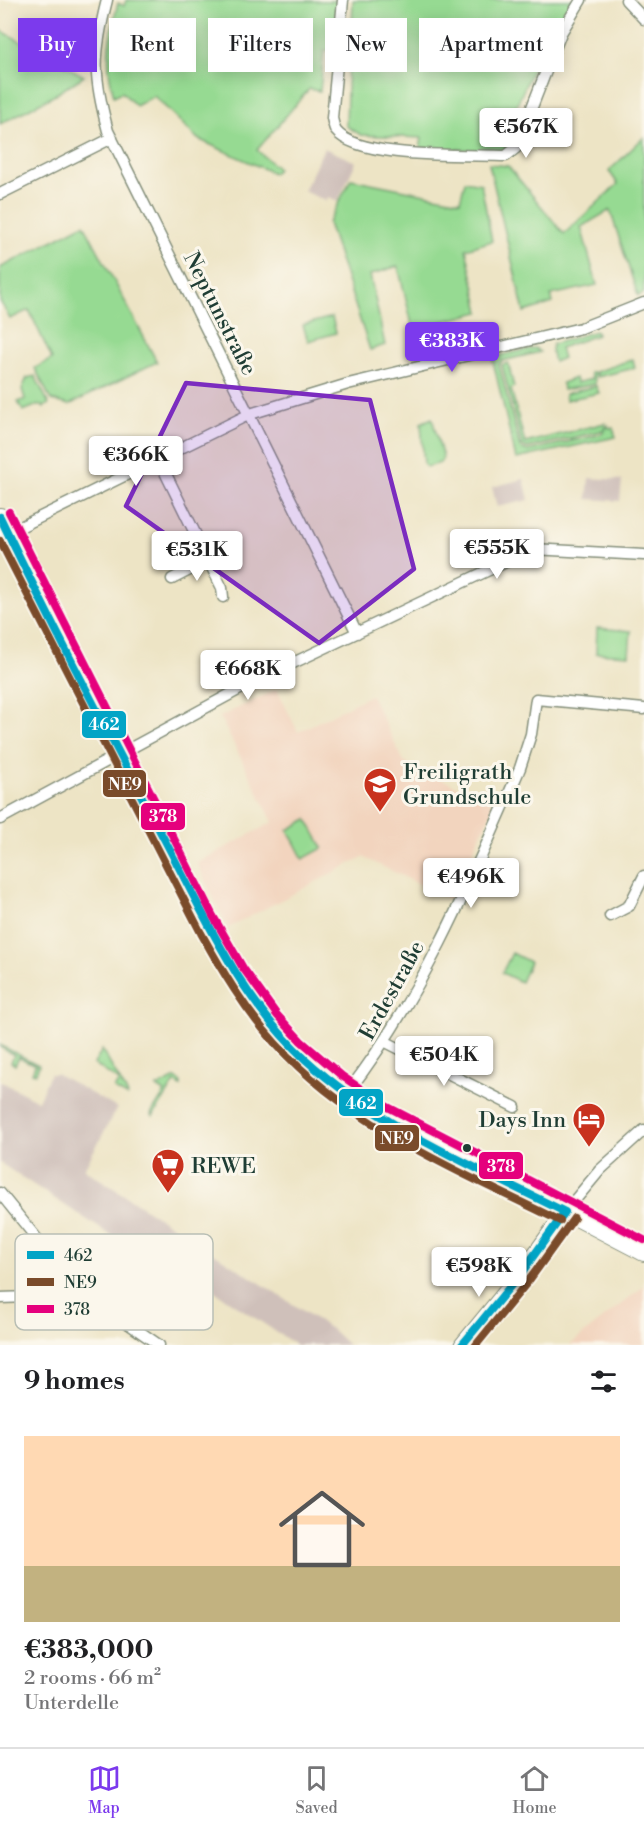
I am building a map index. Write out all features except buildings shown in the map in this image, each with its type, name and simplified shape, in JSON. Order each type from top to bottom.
[{"type":"main road","points":[[0,517],[118,754],[211,933],[241,983],[287,1041],[347,1093],[419,1136],[644,1252]]},
{"type":"main road","points":[[462,1345],[522,1272],[565,1212]]},
{"type":"street","name":"Neptunstraße","points":[[107,0],[95,48],[97,90],[112,138],[357,633]]},
{"type":"street","points":[[343,0],[332,118],[336,131],[347,140],[377,151],[506,156],[516,148],[561,33],[580,0]]},
{"type":"street","points":[[626,0],[644,19]]},
{"type":"street","points":[[0,194],[112,138]]},
{"type":"street","points":[[8,533],[250,414],[348,384],[581,328],[644,303]]},
{"type":"street","points":[[159,460],[209,560],[222,588],[223,597]]},
{"type":"street","points":[[0,819],[251,683],[533,549],[644,555]]},
{"type":"street","points":[[172,579],[209,560]]},
{"type":"street","name":"Erdestraße","points":[[347,1093],[386,1042],[423,978],[520,768],[531,734],[536,699],[644,709]]},
{"type":"street","points":[[610,916],[628,906],[644,876]]},
{"type":"street","points":[[386,1042],[515,1107]]},
{"type":"street","points":[[565,1212],[600,1170],[644,1130]]},
{"type":"street","points":[[0,1194],[33,1234]]},
{"type":"street","points":[[0,1298],[15,1297]]},
{"type":"street","points":[[137,1330],[159,1345]]},
{"type":"highlighted area","points":[[186,383],[370,400],[414,569],[319,643],[126,506]]},
{"type":"shaded area","points":[[324,148],[356,162],[338,201],[328,197],[326,201],[304,191]]},
{"type":"shaded area","points":[[589,478],[622,480],[620,501],[587,499]]},
{"type":"shaded area","points":[[524,479],[529,500],[497,507],[492,487]]},
{"type":"shaded area","name":"Freiligrath Grundschule","points":[[277,689],[298,732],[371,695],[404,762],[495,804],[450,899],[363,857],[228,928],[197,863],[273,822],[220,717]]},
{"type":"shaded area","points":[[50,1074],[57,1074],[117,1108],[84,1169],[184,1234],[109,1234],[0,1163],[0,1081],[38,1101]]},
{"type":"shaded area","points":[[213,1253],[331,1329],[348,1345],[296,1345],[213,1290]]},
{"type":"shaded area","points":[[644,1286],[644,1345],[570,1345]]},
{"type":"green space","points":[[126,0],[338,1],[337,18],[325,18],[325,51],[320,91],[309,89],[257,150],[278,169],[273,173],[198,139],[154,96],[136,106],[122,92],[114,96],[109,72],[196,72],[196,18],[115,18],[118,3],[124,6]]},
{"type":"green space","points":[[353,0],[576,0],[563,18],[419,18],[419,72],[531,72],[514,112],[523,115],[514,143],[503,151],[420,148],[422,138],[361,135],[346,126],[348,72],[407,72],[407,18],[352,18]]},
{"type":"green space","points":[[0,30],[18,40],[18,72],[77,72],[84,76],[53,96],[0,124]]},
{"type":"green space","points":[[644,137],[644,293],[638,296],[610,210],[581,227],[597,285],[551,295],[553,303],[524,312],[489,164],[508,166],[564,234],[618,184],[609,171]]},
{"type":"green space","points":[[351,179],[460,201],[465,181],[481,184],[492,241],[466,249],[480,312],[436,323],[436,329],[414,333],[398,266],[370,275],[385,345],[370,350],[328,223]]},
{"type":"green space","points":[[84,224],[157,362],[69,405],[51,400],[35,368],[52,359],[29,310],[10,319],[0,301],[0,268]]},
{"type":"green space","points":[[332,317],[336,333],[308,341],[303,325]]},
{"type":"green space","points":[[596,331],[597,335],[560,348],[563,358],[554,362],[551,349],[553,344]]},
{"type":"green space","points":[[535,348],[540,352],[502,361],[499,365],[520,448],[528,451],[602,434],[608,425],[609,428],[613,428],[616,437],[516,459],[492,357]]},
{"type":"green space","points":[[633,359],[635,368],[597,377],[596,372]]},
{"type":"green space","points":[[508,363],[514,387],[511,389],[525,443],[605,423],[605,428],[601,431],[528,448],[522,446],[502,365]]},
{"type":"green space","points":[[594,372],[595,384],[563,390],[562,383],[575,378],[576,383],[592,379],[590,373]]},
{"type":"green space","points":[[35,376],[49,404],[44,407],[38,405],[23,411],[18,402],[25,399],[22,389],[27,378]]},
{"type":"green space","points":[[596,386],[599,393],[566,400],[565,394]]},
{"type":"green space","points":[[432,418],[443,458],[440,463],[427,467],[424,465],[421,423]]},
{"type":"green space","points":[[597,628],[631,631],[629,655],[596,653]]},
{"type":"green space","points":[[307,819],[323,848],[303,859],[288,830]]},
{"type":"green space","points":[[512,953],[530,962],[521,982],[502,973]]},
{"type":"green space","points":[[0,1045],[39,1065],[36,1073],[32,1073],[35,1065],[19,1057],[15,1065],[11,1062],[14,1055]]},
{"type":"green space","points":[[102,1050],[128,1095],[127,1096],[114,1089],[119,1081],[94,1064]]},
{"type":"green space","points":[[176,1078],[181,1082],[181,1086],[175,1082],[153,1116],[151,1114],[165,1092],[157,1087]]},
{"type":"transit line","name":"378","points":[[9,512],[213,916],[243,968],[277,1015],[301,1041],[342,1076],[386,1106],[644,1240]]},
{"type":"transit line","name":"462","points":[[0,517],[80,678],[209,925],[242,982],[282,1035],[305,1059],[364,1105],[429,1144],[565,1212]]},
{"type":"transit line","name":"NE9","points":[[0,541],[201,933],[235,990],[264,1030],[305,1073],[372,1123],[446,1165],[560,1221]]},
{"type":"transit line","name":"462","points":[[462,1345],[522,1272],[565,1212]]},
{"type":"transit line","name":"NE9","points":[[476,1345],[530,1279],[574,1218]]},
{"type":"place","name":"Freiligrath Grundschule","points":[[380,813]]},
{"type":"place","name":"Days Inn","points":[[589,1148]]},
{"type":"place","name":"REWE","points":[[168,1194]]}]
